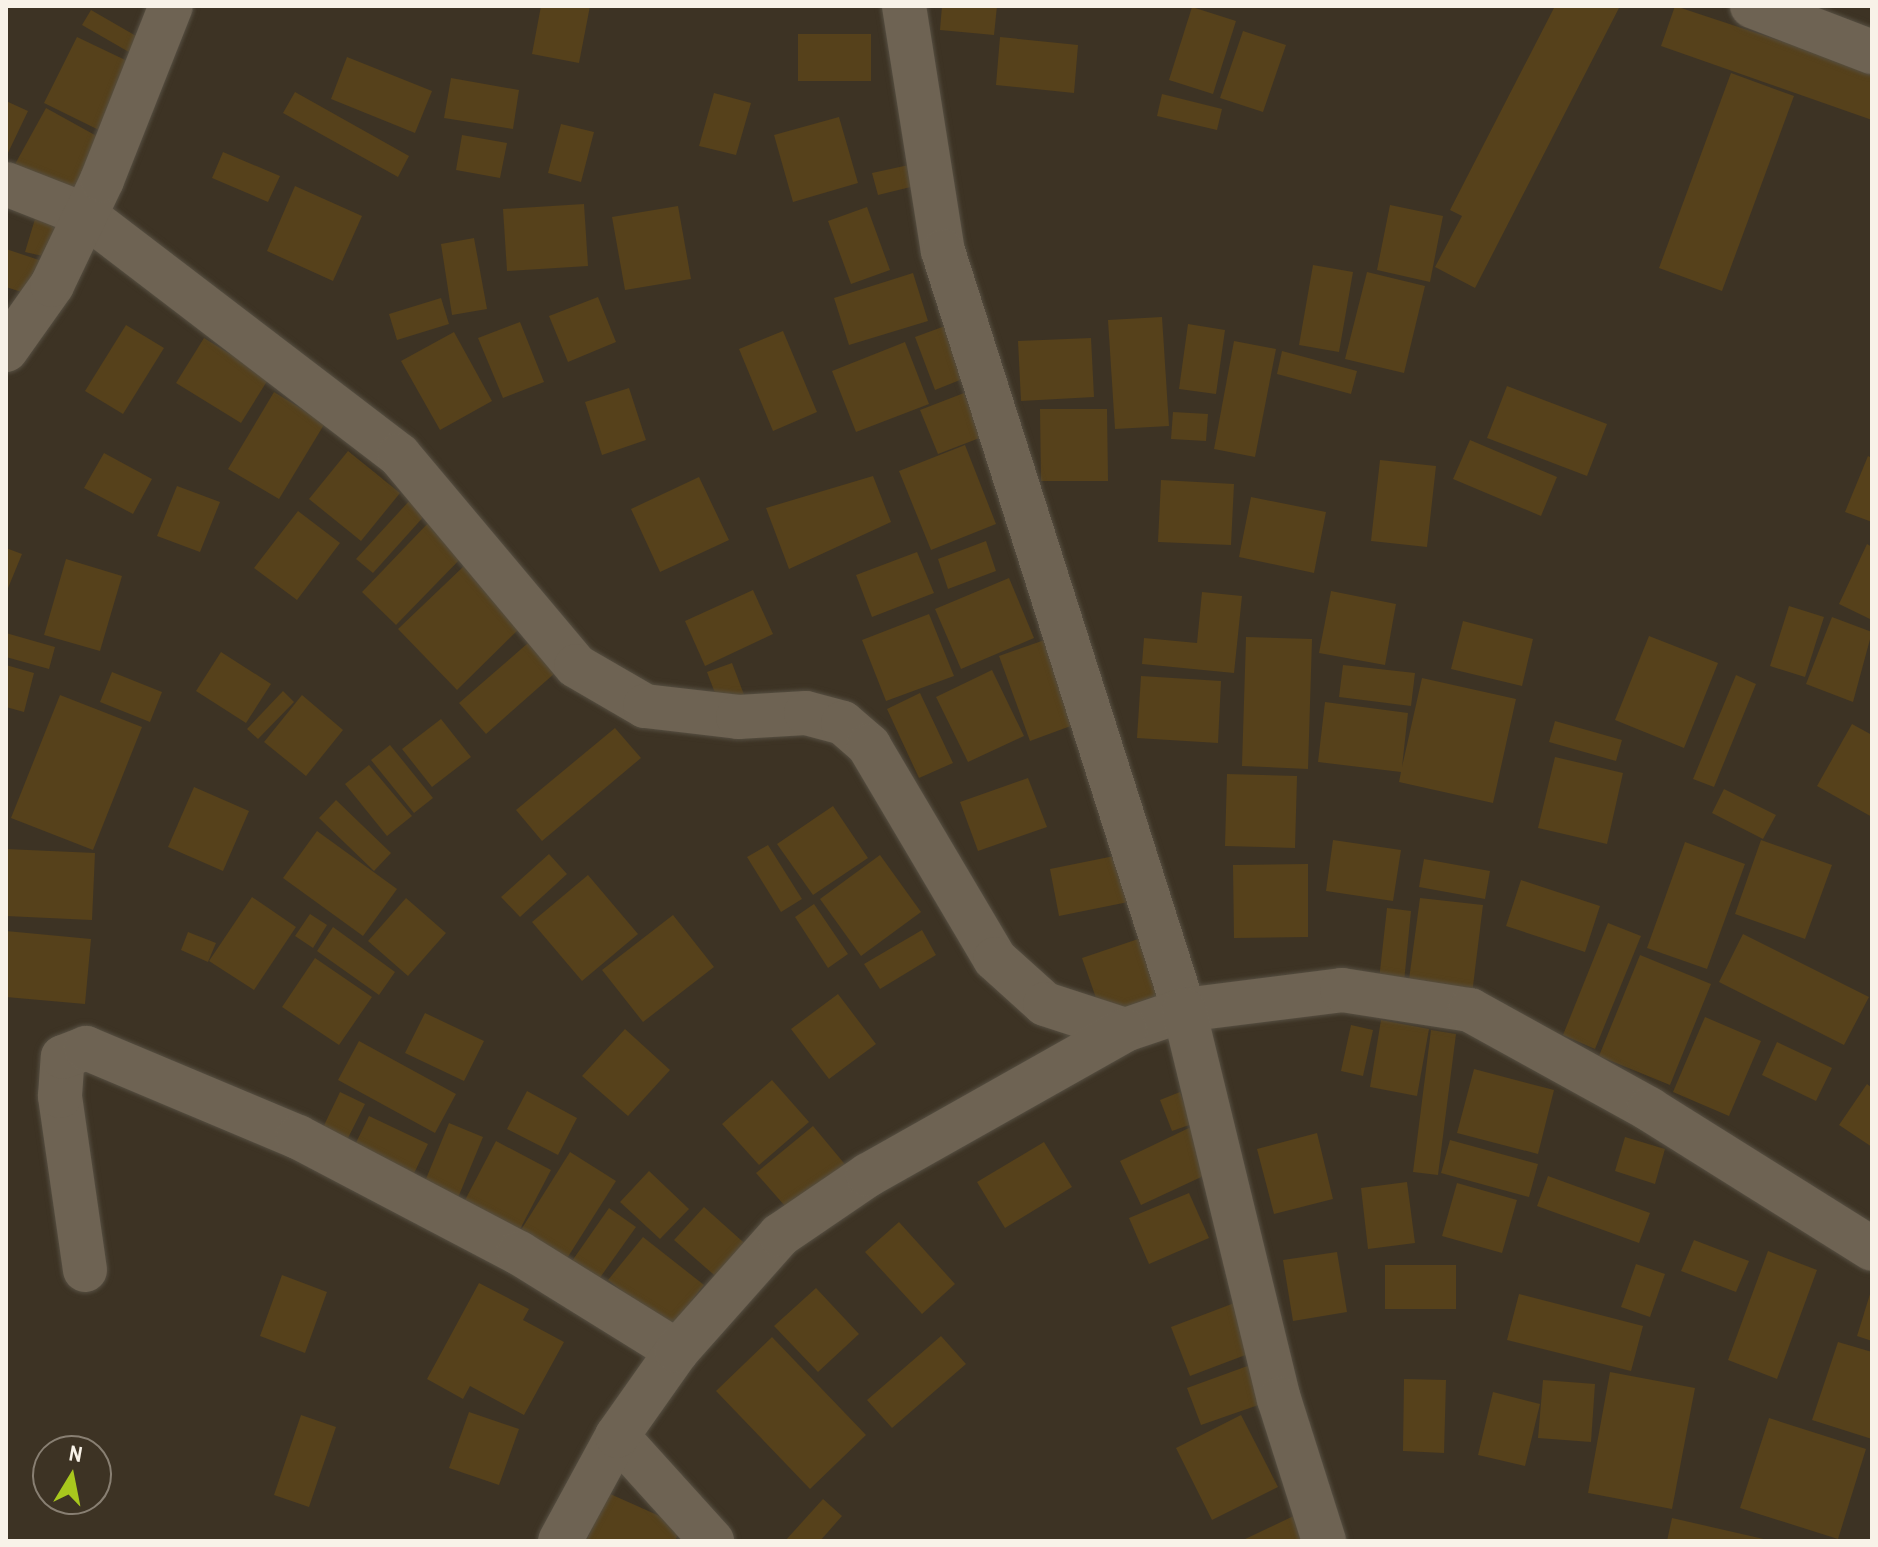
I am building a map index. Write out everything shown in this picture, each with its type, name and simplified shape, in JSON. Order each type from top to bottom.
[{"type":"street","points":[[904,6],[943,251],[1184,1010],[1279,1399],[1324,1541]]},
{"type":"street","points":[[1752,6],[1872,52]]},
{"type":"street","points":[[6,350],[52,285],[85,215],[157,14]]},
{"type":"street","points":[[6,184],[85,215],[399,455],[576,666],[645,706],[738,717],[806,713],[843,723],[869,746],[995,959],[1045,1004],[1125,1030]]},
{"type":"street","points":[[560,1541],[617,1436],[677,1351],[780,1235],[868,1175],[1125,1030],[1184,1010],[1342,990],[1470,1010],[1649,1109],[1872,1249]]},
{"type":"street","points":[[85,1270],[60,1096],[63,1057],[86,1048],[298,1137],[519,1253],[677,1351]]},
{"type":"street","points":[[617,1436],[712,1541]]},
{"type":"building","points":[[541,6],[590,6],[579,63],[532,54]]},
{"type":"building","points":[[942,6],[997,6],[994,35],[940,30]]},
{"type":"building","points":[[1555,6],[1620,6],[1475,288],[1435,267],[1462,216],[1450,210]]},
{"type":"building","points":[[1675,6],[1872,71],[1872,120],[1661,46]]},
{"type":"building","points":[[1192,7],[1236,21],[1213,94],[1169,80]]},
{"type":"building","points":[[91,10],[150,44],[141,59],[82,25]]},
{"type":"building","points":[[1243,31],[1286,45],[1263,112],[1220,98]]},
{"type":"building","points":[[798,34],[871,34],[871,81],[798,81]]},
{"type":"building","points":[[77,37],[142,68],[109,135],[44,103]]},
{"type":"building","points":[[1000,37],[1078,45],[1074,93],[996,85]]},
{"type":"building","points":[[347,57],[432,91],[415,133],[331,99]]},
{"type":"building","points":[[1731,73],[1794,96],[1722,291],[1659,268]]},
{"type":"building","points":[[451,78],[519,90],[513,129],[444,118]]},
{"type":"building","points":[[295,92],[409,156],[398,177],[283,113]]},
{"type":"building","points":[[714,93],[751,103],[736,155],[699,146]]},
{"type":"building","points":[[1162,94],[1222,109],[1217,130],[1157,116]]},
{"type":"building","points":[[6,101],[28,111],[6,157]]},
{"type":"building","points":[[46,108],[102,139],[71,196],[14,166]]},
{"type":"building","points":[[839,117],[858,183],[793,202],[774,135]]},
{"type":"building","points":[[561,124],[594,132],[581,182],[548,173]]},
{"type":"building","points":[[462,135],[507,143],[500,178],[456,170]]},
{"type":"building","points":[[223,152],[280,176],[268,202],[212,178]]},
{"type":"building","points":[[918,163],[923,184],[878,195],[872,173]]},
{"type":"building","points":[[295,186],[362,216],[333,281],[267,251]]},
{"type":"building","points":[[584,204],[588,266],[507,271],[503,209]]},
{"type":"building","points":[[1390,205],[1443,216],[1430,282],[1377,270]]},
{"type":"building","points":[[678,206],[691,279],[625,290],[612,217]]},
{"type":"building","points":[[867,207],[890,270],[851,284],[828,221]]},
{"type":"building","points":[[35,219],[56,226],[47,257],[25,252]]},
{"type":"building","points":[[474,238],[487,309],[452,315],[441,244]]},
{"type":"building","points":[[6,249],[48,263],[37,297],[6,287]]},
{"type":"building","points":[[1313,265],[1353,272],[1339,352],[1299,345]]},
{"type":"building","points":[[1367,272],[1425,286],[1404,373],[1345,359]]},
{"type":"building","points":[[913,273],[928,321],[849,345],[834,298]]},
{"type":"building","points":[[598,297],[616,342],[568,362],[549,316]]},
{"type":"building","points":[[441,298],[449,324],[397,340],[389,314]]},
{"type":"building","points":[[1162,317],[1169,426],[1115,429],[1108,320]]},
{"type":"building","points":[[520,322],[544,382],[503,398],[478,338]]},
{"type":"building","points":[[1188,324],[1225,330],[1216,394],[1179,389]]},
{"type":"building","points":[[126,325],[164,348],[123,414],[85,391]]},
{"type":"building","points":[[945,326],[965,378],[935,390],[915,337]]},
{"type":"building","points":[[783,331],[817,412],[773,431],[739,349]]},
{"type":"building","points":[[454,332],[492,401],[440,430],[401,361]]},
{"type":"building","points":[[204,338],[269,378],[241,423],[176,383]]},
{"type":"building","points":[[1091,338],[1094,397],[1021,401],[1018,341]]},
{"type":"building","points":[[1234,341],[1276,349],[1255,457],[1214,449]]},
{"type":"building","points":[[905,342],[929,404],[856,432],[832,371]]},
{"type":"building","points":[[1282,351],[1357,371],[1351,394],[1277,374]]},
{"type":"building","points":[[1507,386],[1607,424],[1587,476],[1487,438]]},
{"type":"building","points":[[629,388],[646,440],[602,455],[585,402]]},
{"type":"building","points":[[274,392],[325,423],[279,499],[228,469]]},
{"type":"building","points":[[964,393],[982,437],[938,454],[920,410]]},
{"type":"building","points":[[1040,409],[1107,409],[1108,481],[1041,481]]},
{"type":"building","points":[[1173,412],[1208,414],[1206,441],[1171,439]]},
{"type":"building","points":[[1470,440],[1557,477],[1541,516],[1453,479]]},
{"type":"building","points":[[965,445],[996,524],[931,550],[899,471]]},
{"type":"building","points":[[348,451],[400,493],[361,541],[309,499]]},
{"type":"building","points":[[104,453],[152,479],[133,514],[84,488]]},
{"type":"building","points":[[1868,456],[1872,458],[1872,522],[1845,512]]},
{"type":"building","points":[[1380,460],[1436,466],[1427,547],[1371,541]]},
{"type":"building","points":[[873,476],[891,522],[789,569],[766,508]]},
{"type":"building","points":[[699,477],[729,540],[660,572],[631,509]]},
{"type":"building","points":[[1161,480],[1234,484],[1231,545],[1158,542]]},
{"type":"building","points":[[177,486],[220,502],[200,552],[157,536]]},
{"type":"building","points":[[1251,497],[1326,512],[1314,573],[1239,557]]},
{"type":"building","points":[[410,500],[426,514],[373,573],[356,559]]},
{"type":"building","points":[[298,511],[340,543],[297,600],[254,568]]},
{"type":"building","points":[[432,519],[467,552],[396,625],[362,592]]},
{"type":"building","points":[[986,541],[996,571],[948,589],[938,559]]},
{"type":"building","points":[[1867,544],[1872,547],[1872,620],[1839,604]]},
{"type":"building","points":[[6,548],[22,554],[6,593]]},
{"type":"building","points":[[917,552],[934,593],[872,617],[856,575]]},
{"type":"building","points":[[66,559],[122,576],[100,651],[44,635]]},
{"type":"building","points":[[464,566],[522,626],[457,690],[398,629]]},
{"type":"building","points":[[1009,578],[1034,638],[961,669],[935,609]]},
{"type":"building","points":[[753,590],[773,634],[705,666],[685,621]]},
{"type":"building","points":[[1331,591],[1396,604],[1385,665],[1319,653]]},
{"type":"building","points":[[1202,592],[1242,596],[1234,673],[1142,664],[1144,638],[1197,643]]},
{"type":"building","points":[[1789,606],[1824,617],[1805,677],[1770,666]]},
{"type":"building","points":[[929,614],[954,676],[886,701],[862,640]]},
{"type":"building","points":[[1832,617],[1872,632],[1853,702],[1806,684]]},
{"type":"building","points":[[1463,621],[1533,639],[1522,686],[1451,669]]},
{"type":"building","points":[[6,633],[55,647],[49,669],[6,657]]},
{"type":"building","points":[[1056,636],[1087,720],[1030,741],[999,656]]},
{"type":"building","points":[[1649,636],[1718,663],[1684,748],[1615,720]]},
{"type":"building","points":[[1246,637],[1312,639],[1308,769],[1242,766]]},
{"type":"building","points":[[528,643],[555,673],[486,734],[459,703]]},
{"type":"building","points":[[221,652],[271,684],[246,723],[196,691]]},
{"type":"building","points":[[732,663],[746,700],[721,709],[707,672]]},
{"type":"building","points":[[6,665],[34,673],[24,712],[6,707]]},
{"type":"building","points":[[1343,665],[1415,673],[1411,706],[1339,697]]},
{"type":"building","points":[[992,670],[1024,736],[968,762],[936,697]]},
{"type":"building","points":[[112,672],[162,692],[150,722],[100,702]]},
{"type":"building","points":[[1736,675],[1756,684],[1714,787],[1693,779]]},
{"type":"building","points":[[1141,676],[1221,681],[1218,743],[1137,738]]},
{"type":"building","points":[[1422,678],[1516,699],[1493,803],[1399,782],[1401,772],[1318,762],[1325,702],[1408,713],[1402,767]]},
{"type":"building","points":[[283,691],[294,702],[258,739],[247,729]]},
{"type":"building","points":[[920,693],[953,763],[919,778],[887,709]]},
{"type":"building","points":[[60,695],[142,727],[93,850],[11,818]]},
{"type":"building","points":[[302,695],[343,730],[306,776],[264,742]]},
{"type":"building","points":[[441,719],[471,757],[432,787],[402,749]]},
{"type":"building","points":[[1555,721],[1622,740],[1616,761],[1549,742]]},
{"type":"building","points":[[1852,724],[1872,735],[1872,817],[1817,786]]},
{"type":"building","points":[[615,728],[641,758],[542,841],[516,810]]},
{"type":"building","points":[[390,745],[433,798],[414,813],[371,760]]},
{"type":"building","points":[[1555,757],[1623,773],[1607,844],[1538,828]]},
{"type":"building","points":[[369,765],[412,816],[387,836],[345,784]]},
{"type":"building","points":[[1227,774],[1297,776],[1295,848],[1225,846]]},
{"type":"building","points":[[1028,778],[1047,827],[978,851],[960,802]]},
{"type":"building","points":[[194,787],[249,811],[223,871],[168,847]]},
{"type":"building","points":[[1724,789],[1776,815],[1763,839],[1712,813]]},
{"type":"building","points":[[336,800],[391,853],[374,871],[319,818]]},
{"type":"building","points":[[833,806],[868,858],[813,895],[777,844]]},
{"type":"building","points":[[317,831],[397,889],[363,936],[283,878]]},
{"type":"building","points":[[1333,840],[1401,850],[1393,901],[1326,891]]},
{"type":"building","points":[[1761,840],[1832,865],[1805,939],[1735,914]]},
{"type":"building","points":[[1685,842],[1745,864],[1707,969],[1647,948]]},
{"type":"building","points":[[768,845],[802,899],[781,912],[747,857]]},
{"type":"building","points":[[6,849],[95,853],[92,920],[6,916]]},
{"type":"building","points":[[1129,853],[1138,900],[1059,916],[1050,869]]},
{"type":"building","points":[[549,854],[567,874],[520,917],[501,897]]},
{"type":"building","points":[[880,855],[921,912],[861,956],[820,899]]},
{"type":"building","points":[[1424,859],[1490,871],[1485,899],[1419,887]]},
{"type":"building","points":[[1308,864],[1308,937],[1234,938],[1233,865]]},
{"type":"building","points":[[588,875],[638,934],[582,981],[532,922]]},
{"type":"building","points":[[1521,880],[1600,906],[1585,952],[1506,926]]},
{"type":"building","points":[[252,897],[296,927],[254,990],[209,961]]},
{"type":"building","points":[[406,898],[446,933],[408,976],[368,941]]},
{"type":"building","points":[[1420,898],[1483,905],[1472,994],[1408,987]]},
{"type":"building","points":[[814,904],[848,954],[828,968],[795,917]]},
{"type":"building","points":[[1387,908],[1411,911],[1404,982],[1379,980]]},
{"type":"building","points":[[310,914],[327,925],[313,948],[295,936]]},
{"type":"building","points":[[673,915],[714,967],[643,1022],[602,970]]},
{"type":"building","points":[[1608,923],[1641,936],[1595,1049],[1563,1035]]},
{"type":"building","points":[[333,927],[395,972],[379,995],[317,951]]},
{"type":"building","points":[[922,930],[936,955],[880,989],[864,964]]},
{"type":"building","points":[[6,931],[91,939],[85,1004],[6,997]]},
{"type":"building","points":[[188,932],[216,943],[208,962],[181,950]]},
{"type":"building","points":[[1743,934],[1869,997],[1844,1045],[1719,982]]},
{"type":"building","points":[[1150,935],[1170,991],[1102,1015],[1082,958]]},
{"type":"building","points":[[1640,955],[1711,984],[1670,1085],[1599,1056]]},
{"type":"building","points":[[315,958],[372,997],[339,1045],[282,1007]]},
{"type":"building","points":[[838,994],[876,1044],[829,1079],[791,1029]]},
{"type":"building","points":[[425,1013],[484,1041],[464,1081],[405,1053]]},
{"type":"building","points":[[1705,1017],[1761,1041],[1729,1116],[1673,1092]]},
{"type":"building","points":[[1381,1020],[1429,1029],[1417,1096],[1370,1087]]},
{"type":"building","points":[[1351,1025],[1373,1030],[1363,1076],[1341,1071]]},
{"type":"building","points":[[625,1029],[670,1070],[628,1116],[582,1076]]},
{"type":"building","points":[[1431,1030],[1456,1034],[1438,1175],[1413,1172]]},
{"type":"building","points":[[359,1041],[456,1094],[435,1133],[338,1080]]},
{"type":"building","points":[[1777,1042],[1832,1068],[1816,1101],[1762,1075]]},
{"type":"building","points":[[1474,1069],[1554,1090],[1538,1154],[1457,1133]]},
{"type":"building","points":[[772,1080],[809,1122],[759,1165],[722,1124]]},
{"type":"building","points":[[1867,1084],[1872,1088],[1872,1147],[1839,1125]]},
{"type":"building","points":[[527,1091],[577,1118],[558,1155],[507,1129]]},
{"type":"building","points":[[340,1092],[365,1104],[339,1156],[315,1144]]},
{"type":"building","points":[[1180,1092],[1192,1124],[1172,1131],[1160,1100]]},
{"type":"building","points":[[369,1116],[428,1144],[408,1186],[349,1157]]},
{"type":"building","points":[[449,1123],[483,1137],[455,1205],[421,1191]]},
{"type":"building","points":[[813,1126],[853,1174],[798,1221],[756,1173]]},
{"type":"building","points":[[1191,1127],[1212,1172],[1141,1205],[1120,1161]]},
{"type":"building","points":[[1317,1133],[1333,1199],[1274,1214],[1257,1149]]},
{"type":"building","points":[[1625,1137],[1665,1149],[1655,1184],[1615,1171]]},
{"type":"building","points":[[1450,1140],[1538,1164],[1529,1197],[1441,1173]]},
{"type":"building","points":[[496,1141],[551,1170],[518,1233],[463,1204]]},
{"type":"building","points":[[1044,1142],[1072,1187],[1005,1228],[977,1182]]},
{"type":"building","points":[[570,1152],[616,1181],[559,1271],[514,1241]]},
{"type":"building","points":[[649,1171],[689,1209],[660,1239],[620,1202]]},
{"type":"building","points":[[1548,1176],[1650,1213],[1639,1243],[1537,1206]]},
{"type":"building","points":[[1407,1182],[1415,1243],[1368,1249],[1361,1188]]},
{"type":"building","points":[[1457,1183],[1517,1200],[1502,1253],[1442,1236]]},
{"type":"building","points":[[1189,1193],[1209,1238],[1149,1264],[1129,1218]]},
{"type":"building","points":[[704,1207],[751,1249],[721,1281],[674,1240]]},
{"type":"building","points":[[609,1208],[636,1227],[589,1293],[563,1274]]},
{"type":"building","points":[[899,1222],[955,1284],[922,1314],[865,1252]]},
{"type":"building","points":[[643,1237],[704,1285],[670,1328],[608,1280]]},
{"type":"building","points":[[1694,1240],[1749,1261],[1736,1292],[1681,1271]]},
{"type":"building","points":[[1768,1251],[1817,1270],[1777,1379],[1728,1360]]},
{"type":"building","points":[[1337,1252],[1347,1312],[1293,1321],[1283,1260]]},
{"type":"building","points":[[1636,1264],[1665,1274],[1650,1317],[1621,1307]]},
{"type":"building","points":[[1385,1265],[1456,1265],[1456,1309],[1385,1309]]},
{"type":"building","points":[[282,1275],[327,1292],[305,1353],[260,1336]]},
{"type":"building","points":[[479,1283],[529,1309],[523,1320],[564,1342],[524,1415],[470,1386],[463,1399],[427,1379]]},
{"type":"building","points":[[816,1288],[859,1334],[818,1372],[774,1326]]},
{"type":"building","points":[[1872,1291],[1872,1341],[1857,1336]]},
{"type":"building","points":[[1519,1294],[1643,1326],[1631,1371],[1507,1340]]},
{"type":"building","points":[[1237,1302],[1256,1351],[1190,1376],[1171,1327]]},
{"type":"building","points":[[941,1336],[966,1364],[892,1428],[867,1400]]},
{"type":"building","points":[[772,1337],[866,1435],[810,1489],[716,1391]]},
{"type":"building","points":[[1838,1342],[1872,1352],[1872,1439],[1812,1420]]},
{"type":"building","points":[[1253,1364],[1267,1402],[1201,1425],[1187,1388]]},
{"type":"building","points":[[1610,1372],[1695,1388],[1672,1509],[1588,1493]]},
{"type":"building","points":[[1404,1379],[1446,1380],[1444,1453],[1403,1451]]},
{"type":"building","points":[[1543,1380],[1595,1384],[1591,1442],[1538,1438]]},
{"type":"building","points":[[1493,1392],[1540,1404],[1525,1466],[1478,1455]]},
{"type":"building","points":[[469,1412],[519,1429],[499,1485],[449,1468]]},
{"type":"building","points":[[301,1415],[336,1427],[309,1507],[274,1495]]},
{"type":"building","points":[[1241,1415],[1278,1487],[1212,1520],[1176,1448]]},
{"type":"building","points":[[1769,1418],[1866,1449],[1838,1539],[1740,1508]]},
{"type":"building","points":[[608,1493],[682,1526],[675,1541],[586,1541]]},
{"type":"building","points":[[823,1499],[842,1516],[820,1541],[785,1541]]},
{"type":"building","points":[[1300,1513],[1313,1541],[1241,1541]]},
{"type":"building","points":[[1672,1518],[1768,1540],[1768,1541],[1667,1541]]}]
